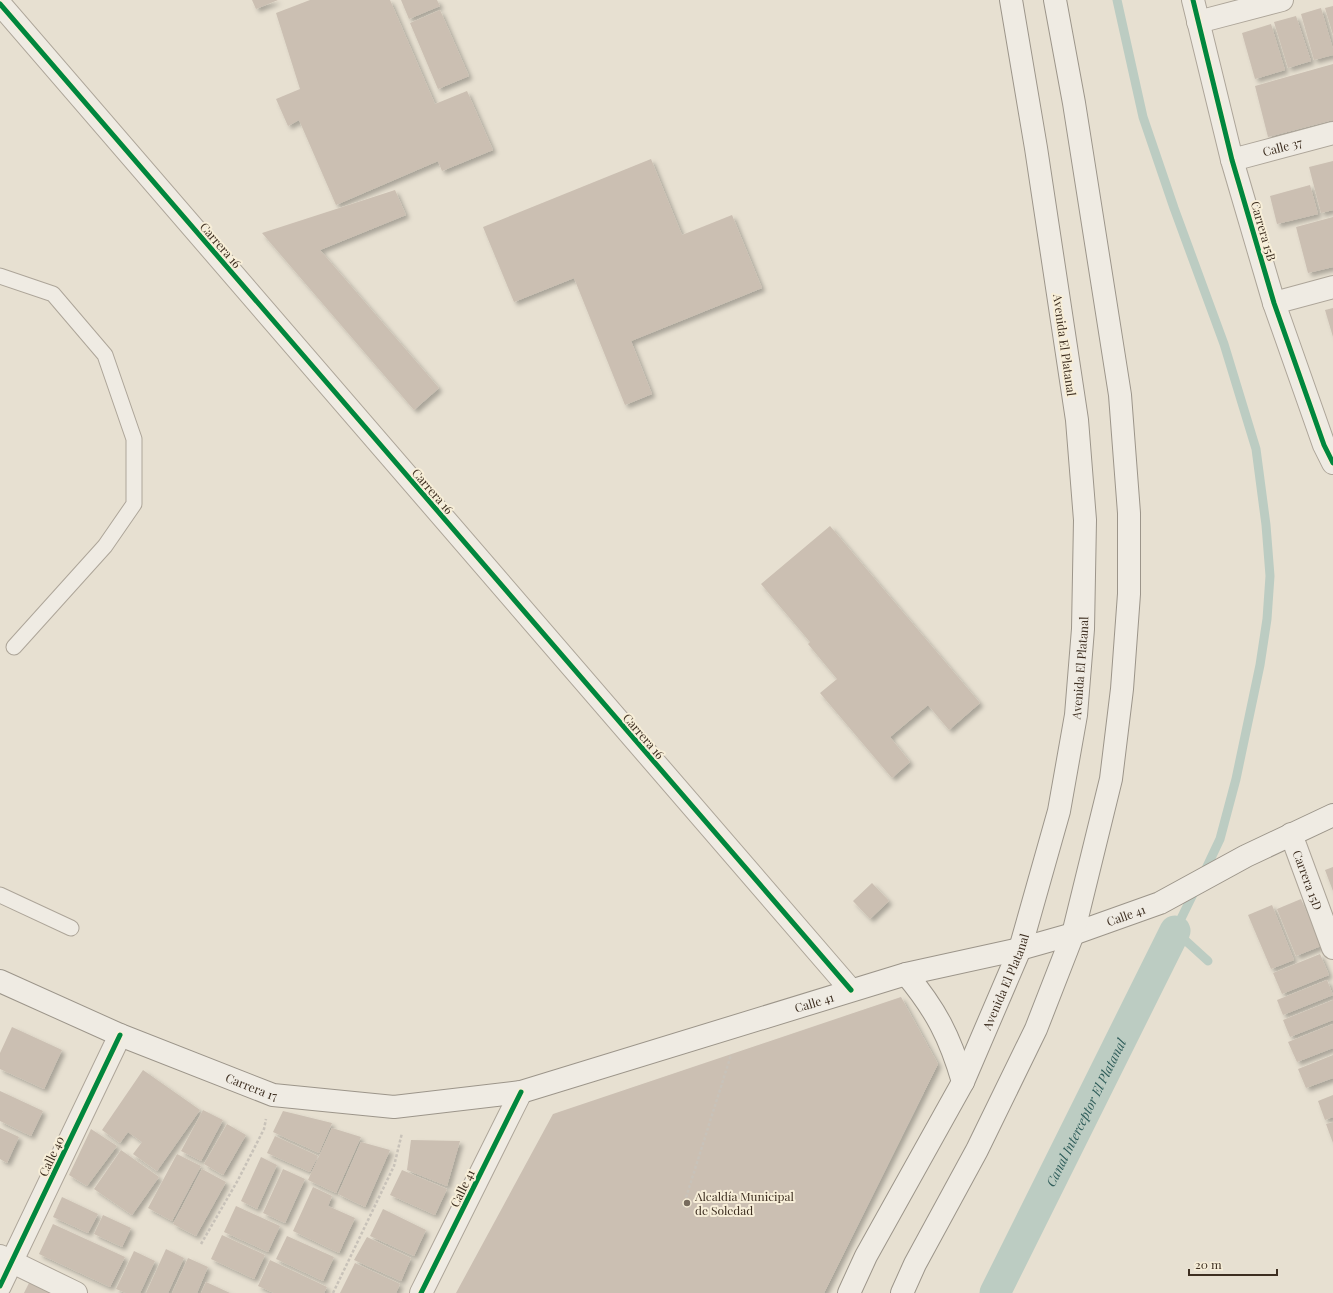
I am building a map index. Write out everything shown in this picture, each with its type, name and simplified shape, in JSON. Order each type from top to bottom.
[{"type":"main road","name":"Avenida El Platanal","points":[[849,1293],[866,1256],[963,1082],[1020,949],[1059,811],[1076,715],[1083,629],[1085,520],[1077,420],[1036,148],[1011,0]]},
{"type":"main road","points":[[902,1293],[915,1264],[977,1150],[1036,1029],[1073,934],[1112,772],[1122,689],[1128,594],[1129,513],[1120,395],[1074,103],[1055,0]]},
{"type":"main road","name":"Carrera 15B","points":[[1193,0],[1232,160],[1274,303],[1330,450]]},
{"type":"main road","points":[[1198,22],[1282,0]]},
{"type":"main road","name":"Carrera 16","points":[[0,4],[851,990]]},
{"type":"main road","name":"Calle 37","points":[[1232,160],[1333,133]]},
{"type":"main road","points":[[1274,303],[1333,287]]},
{"type":"main road","name":"Calle 41","points":[[421,1293],[521,1092],[906,974],[1020,949],[1073,934],[1160,903],[1246,856],[1333,815]]},
{"type":"main road","name":"Carrera 15D","points":[[1291,834],[1333,948]]},
{"type":"main road","points":[[906,974],[926,997],[942,1023],[954,1052],[963,1082]]},
{"type":"main road","name":"Carrera 17","points":[[0,981],[120,1035],[273,1095],[394,1107],[521,1092]]},
{"type":"main road","name":"Calle 40","points":[[0,1286],[6,1259],[120,1035]]},
{"type":"main road","points":[[6,1259],[76,1293]]},
{"type":"lane","points":[[0,276],[53,294],[105,355],[134,439],[134,504],[105,546],[14,647]]},
{"type":"lane","points":[[0,895],[71,928]]},
{"type":"path","points":[[684,1207],[741,1024]]},
{"type":"path","points":[[200,1244],[238,1180],[264,1129],[273,1095]]},
{"type":"path","points":[[333,1293],[394,1166],[408,1105]]},
{"type":"building","points":[[252,0],[278,0],[256,9]]},
{"type":"building","points":[[310,0],[390,0],[435,104],[467,91],[493,150],[442,171],[438,161],[336,205],[299,120],[288,126],[276,99],[300,89],[276,13]]},
{"type":"building","points":[[401,0],[437,0],[440,6],[409,19]]},
{"type":"building","points":[[1333,6],[1333,35],[1325,8]]},
{"type":"building","points":[[1321,8],[1333,49],[1333,55],[1314,60],[1301,14]]},
{"type":"building","points":[[440,10],[469,76],[438,89],[410,23]]},
{"type":"building","points":[[1296,16],[1311,61],[1288,68],[1274,22]]},
{"type":"building","points":[[1271,24],[1285,70],[1255,79],[1242,33]]},
{"type":"building","points":[[1333,64],[1333,120],[1268,137],[1255,86]]},
{"type":"building","points":[[651,159],[682,235],[732,215],[762,288],[631,341],[652,394],[625,405],[574,278],[514,302],[483,227]]},
{"type":"building","points":[[1333,161],[1333,210],[1321,213],[1309,167]]},
{"type":"building","points":[[1310,185],[1318,214],[1277,224],[1270,196]]},
{"type":"building","points":[[395,190],[406,215],[320,250],[439,388],[414,410],[262,233]]},
{"type":"building","points":[[1333,217],[1333,267],[1308,273],[1296,227]]},
{"type":"building","points":[[1333,308],[1333,337],[1325,310]]},
{"type":"building","points":[[830,526],[980,703],[949,730],[928,705],[890,737],[910,762],[892,778],[820,693],[837,679],[808,644],[810,642],[761,584]]},
{"type":"building","points":[[1333,867],[1333,891],[1325,870]]},
{"type":"building","points":[[872,883],[889,901],[870,919],[853,901]]},
{"type":"building","points":[[1301,899],[1321,946],[1296,956],[1277,909]]},
{"type":"building","points":[[1272,905],[1294,960],[1271,969],[1248,915]]},
{"type":"building","points":[[1320,954],[1329,975],[1282,994],[1273,973]]},
{"type":"building","points":[[1327,980],[1333,995],[1283,1015],[1277,1000]]},
{"type":"building","name":"Alcaldía Municipal de Soledad","points":[[901,997],[938,1064],[824,1293],[456,1293],[553,1114]]},
{"type":"building","points":[[1333,1000],[1333,1020],[1290,1037],[1283,1020]]},
{"type":"building","points":[[1333,1024],[1333,1048],[1297,1062],[1288,1042]]},
{"type":"building","points":[[12,1027],[62,1050],[44,1089],[0,1069],[0,1053]]},
{"type":"building","points":[[1333,1055],[1333,1078],[1306,1088],[1298,1069]]},
{"type":"building","points":[[143,1070],[200,1110],[157,1171],[133,1154],[142,1142],[128,1132],[120,1143],[102,1130]]},
{"type":"building","points":[[0,1091],[43,1111],[31,1136],[0,1121]]},
{"type":"building","points":[[1333,1095],[1333,1117],[1325,1120],[1318,1101]]},
{"type":"building","points":[[203,1110],[223,1120],[201,1161],[181,1151]]},
{"type":"building","points":[[283,1111],[332,1123],[319,1153],[273,1132]]},
{"type":"building","points":[[1333,1122],[1333,1143],[1326,1124]]},
{"type":"building","points":[[227,1124],[246,1135],[223,1175],[204,1164]]},
{"type":"building","points":[[0,1128],[19,1137],[7,1163],[0,1159]]},
{"type":"building","points":[[332,1128],[361,1137],[336,1193],[308,1180]]},
{"type":"building","points":[[91,1129],[117,1146],[87,1186],[69,1175]]},
{"type":"building","points":[[275,1136],[318,1156],[310,1172],[267,1153]]},
{"type":"building","points":[[411,1140],[460,1141],[447,1186],[407,1170]]},
{"type":"building","points":[[361,1142],[390,1150],[365,1207],[338,1194]]},
{"type":"building","points":[[121,1150],[159,1177],[132,1215],[94,1189]]},
{"type":"building","points":[[177,1154],[201,1166],[172,1221],[148,1208]]},
{"type":"building","points":[[261,1157],[277,1165],[257,1209],[241,1201]]},
{"type":"building","points":[[202,1169],[226,1182],[196,1236],[173,1224]]},
{"type":"building","points":[[283,1169],[305,1179],[285,1223],[263,1213]]},
{"type":"building","points":[[402,1170],[447,1189],[435,1215],[390,1195]]},
{"type":"building","points":[[313,1187],[332,1196],[328,1206],[355,1218],[339,1253],[293,1231]]},
{"type":"building","points":[[62,1197],[98,1214],[88,1233],[53,1217]]},
{"type":"building","points":[[236,1206],[280,1226],[268,1252],[224,1232]]},
{"type":"building","points":[[383,1209],[426,1230],[414,1256],[370,1236]]},
{"type":"building","points":[[103,1215],[131,1228],[122,1247],[94,1234]]},
{"type":"building","points":[[53,1224],[125,1257],[110,1287],[39,1254]]},
{"type":"building","points":[[222,1235],[265,1255],[254,1279],[211,1259]]},
{"type":"building","points":[[287,1236],[334,1257],[323,1281],[276,1259]]},
{"type":"building","points":[[367,1237],[411,1258],[401,1281],[354,1260]]},
{"type":"building","points":[[166,1249],[184,1258],[168,1293],[146,1293]]},
{"type":"building","points":[[134,1251],[155,1261],[140,1293],[126,1293],[116,1289]]},
{"type":"building","points":[[188,1258],[208,1267],[197,1293],[172,1293]]},
{"type":"building","points":[[270,1260],[327,1287],[324,1293],[274,1293],[258,1286]]},
{"type":"building","points":[[355,1263],[400,1284],[396,1293],[340,1293]]},
{"type":"building","points":[[32,1277],[66,1293],[24,1293]]},
{"type":"building","points":[[206,1282],[230,1293],[201,1293]]},
{"type":"waterway","points":[[1117,0],[1143,117],[1174,208],[1224,344],[1256,449],[1266,525],[1270,576],[1267,619],[1260,665],[1236,779],[1220,839],[1203,875]]},
{"type":"waterway","name":"Canal Interceptor El Platanal","points":[[1196,888],[1175,931],[1208,961]]},
{"type":"waterway","name":"Canal Interceptor El Platanal","points":[[995,1293],[1175,931]]},
{"type":"cycle path","points":[[1193,0],[1232,160],[1274,303],[1324,445],[1333,463]]},
{"type":"cycle path","points":[[0,4],[851,990]]},
{"type":"cycle path","points":[[0,1286],[120,1035]]},
{"type":"cycle path","points":[[421,1293],[521,1092]]},
{"type":"place","name":"Alcaldía Municipal de Soledad","points":[[687,1203]]}]
